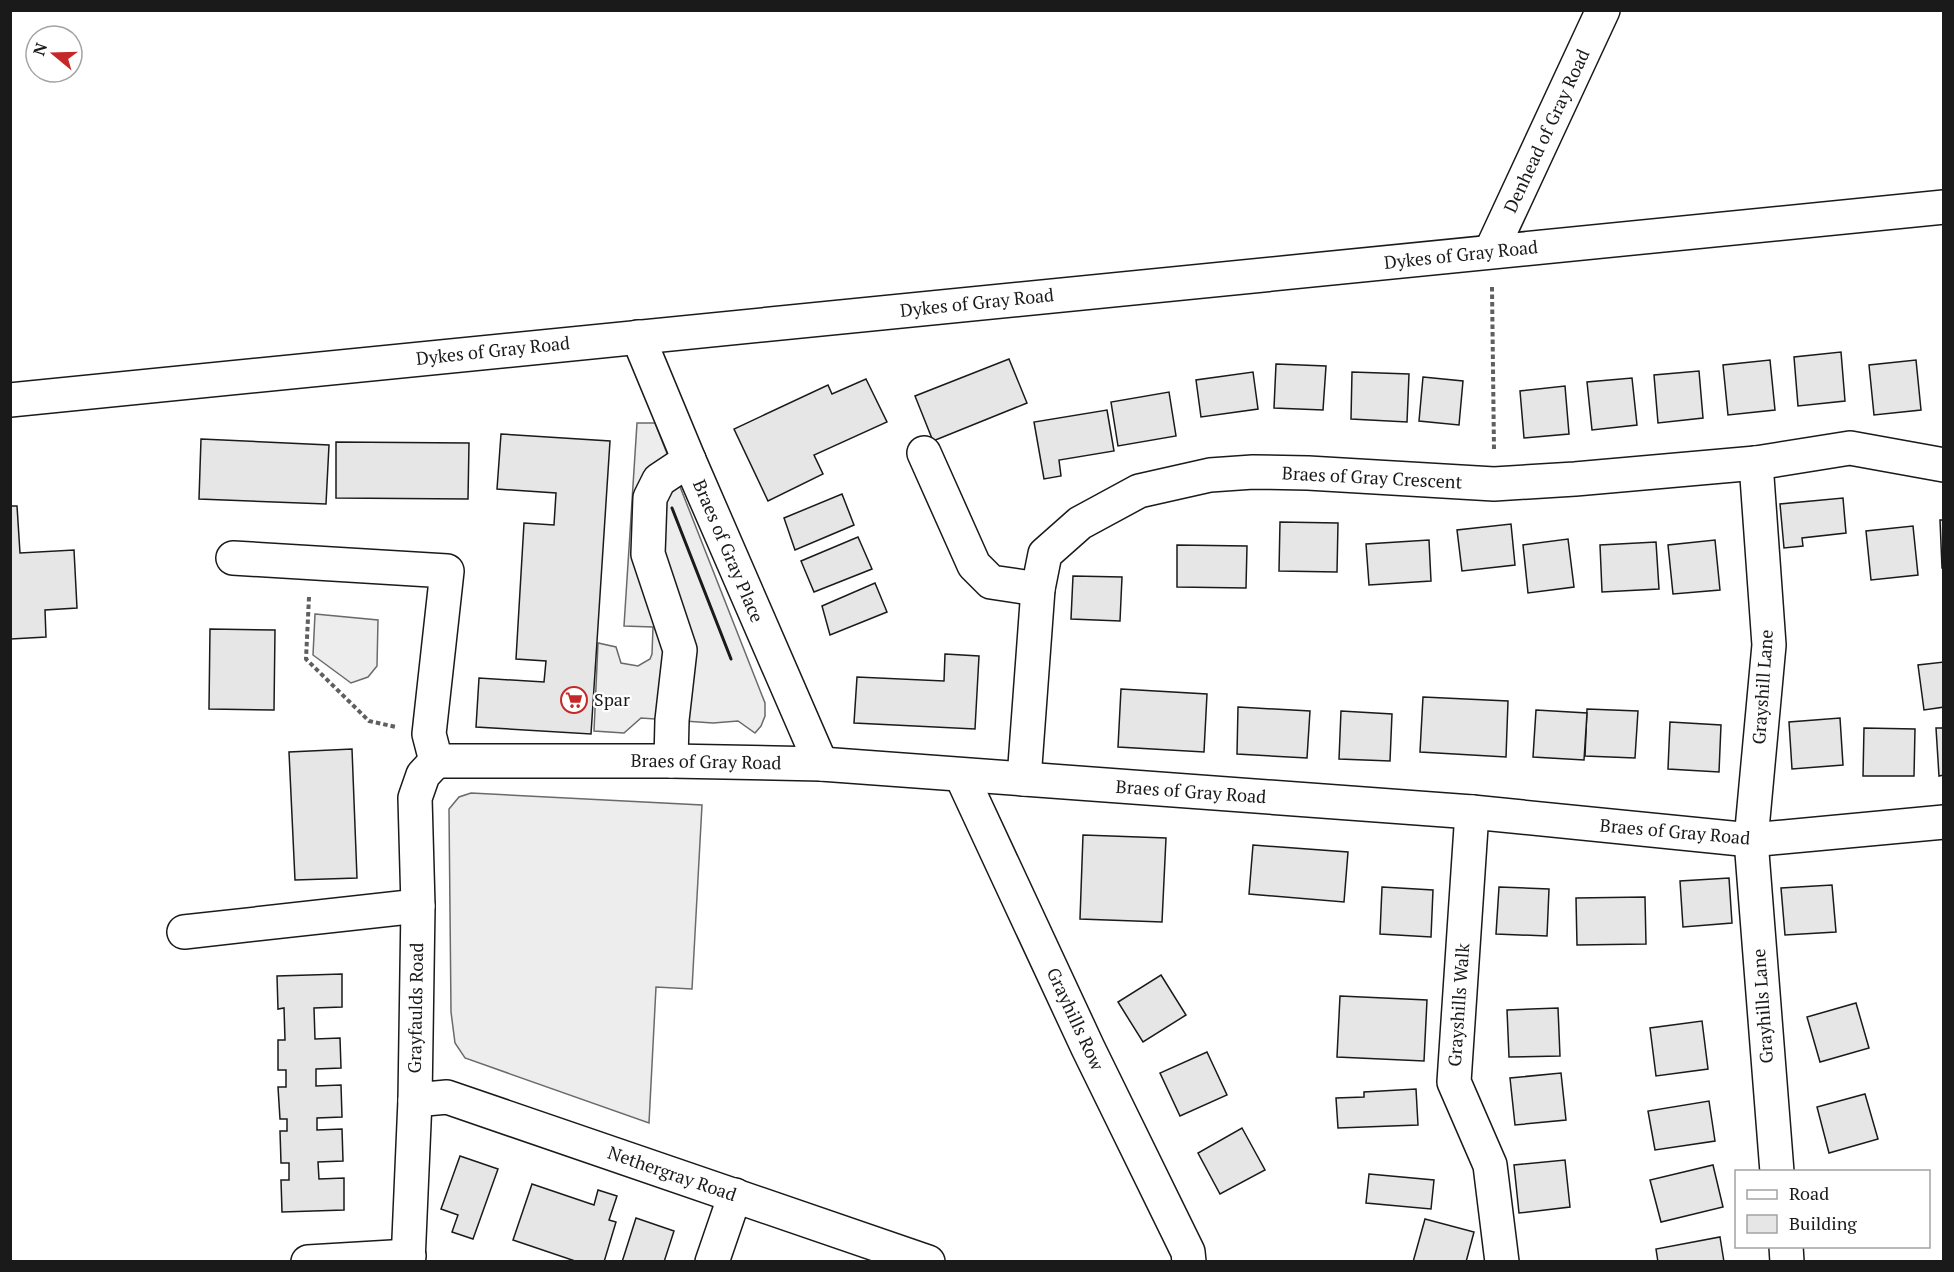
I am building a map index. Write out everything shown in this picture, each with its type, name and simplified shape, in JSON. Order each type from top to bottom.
[{"type":"street","name":"Denhead of Gray Road","points":[[1491,251],[1603,10]]},
{"type":"street","name":"Dykes of Gray Road","points":[[10,400],[1944,207]]},
{"type":"street","name":"Braes of Gray Place","points":[[638,337],[821,764]]},
{"type":"street","name":"Braes of Gray Crescent","points":[[1024,779],[1038,589],[1045,554],[1080,523],[1139,491],[1210,475],[1253,472],[1494,484],[1756,463],[1850,448],[1944,465]]},
{"type":"street","points":[[924,453],[974,565],[991,582],[1038,589]]},
{"type":"street","points":[[670,761],[680,650],[648,554],[650,498],[658,480],[689,460]]},
{"type":"street","name":"Grayshill Lane","points":[[1751,840],[1769,645],[1756,463]]},
{"type":"street","points":[[233,558],[447,571],[433,748]]},
{"type":"street","name":"Braes of Gray Road","points":[[433,748],[670,761],[821,764],[1472,812],[1751,840],[1944,822]]},
{"type":"street","name":"Grayfaulds Road","points":[[408,1259],[415,1100],[418,906],[415,798],[433,748]]},
{"type":"street","name":"Grayhills Row","points":[[961,776],[1088,1048],[1188,1252],[1189,1262]]},
{"type":"street","name":"Grayshills Walk","points":[[1472,812],[1454,1082],[1490,1165],[1502,1262]]},
{"type":"street","name":"Grayhills Lane","points":[[1751,840],[1777,1170]]},
{"type":"street","points":[[184,932],[418,906]]},
{"type":"street","name":"Nethergray Road","points":[[415,1100],[447,1097],[928,1262]]},
{"type":"street","points":[[712,1262],[735,1195]]},
{"type":"street","points":[[308,1262],[408,1259]]},
{"type":"path","points":[[1491,251],[1494,484]]},
{"type":"path","points":[[311,563],[306,659],[369,721],[433,748]]},
{"type":"shaded area","points":[[637,423],[655,423],[765,703],[765,716],[755,733],[738,721],[713,723],[641,718],[624,733],[594,731],[598,643],[616,647],[621,663],[638,666],[650,659],[652,654],[653,627],[624,626]]},
{"type":"shaded area","points":[[315,614],[378,620],[377,666],[368,677],[351,683],[313,655]]},
{"type":"shaded area","points":[[471,793],[702,805],[692,989],[656,987],[649,1123],[465,1058],[455,1043],[451,1012],[449,809],[459,797]]},
{"type":"building","points":[[1841,352],[1845,401],[1798,406],[1794,357]]},
{"type":"building","points":[[1009,359],[1027,403],[933,441],[915,396]]},
{"type":"building","points":[[1770,360],[1775,410],[1728,415],[1723,365]]},
{"type":"building","points":[[1916,360],[1921,410],[1874,415],[1869,365]]},
{"type":"building","points":[[1276,364],[1326,366],[1323,410],[1274,408]]},
{"type":"building","points":[[1699,371],[1703,418],[1658,423],[1654,375]]},
{"type":"building","points":[[1253,372],[1258,409],[1201,417],[1196,380]]},
{"type":"building","points":[[1352,372],[1409,374],[1407,422],[1351,419]]},
{"type":"building","points":[[1423,377],[1463,381],[1459,425],[1419,421]]},
{"type":"building","points":[[1632,378],[1637,425],[1592,430],[1587,382]]},
{"type":"building","points":[[866,379],[887,422],[814,455],[823,474],[768,501],[734,429],[828,385],[832,394]]},
{"type":"building","points":[[1565,386],[1569,434],[1524,438],[1520,391]]},
{"type":"building","points":[[1169,392],[1176,436],[1118,446],[1111,402]]},
{"type":"building","points":[[1107,410],[1114,451],[1059,460],[1061,476],[1044,479],[1034,422]]},
{"type":"building","points":[[501,434],[610,441],[591,734],[476,727],[479,678],[544,682],[546,661],[516,659],[524,523],[554,525],[556,493],[497,489]]},
{"type":"building","points":[[201,439],[329,445],[326,504],[199,499]]},
{"type":"building","points":[[336,442],[469,443],[468,499],[336,498]]},
{"type":"building","points":[[842,494],[854,525],[795,550],[784,518]]},
{"type":"building","points":[[1843,498],[1846,533],[1802,538],[1803,546],[1784,548],[1780,504]]},
{"type":"building","points":[[10,506],[17,506],[20,553],[74,550],[77,608],[45,610],[46,637],[11,639]]},
{"type":"building","points":[[1940,520],[1944,520],[1944,568],[1942,568]]},
{"type":"building","points":[[1280,522],[1338,523],[1337,572],[1279,571]]},
{"type":"building","points":[[1511,524],[1515,565],[1462,571],[1457,530]]},
{"type":"building","points":[[1913,526],[1918,575],[1871,580],[1866,531]]},
{"type":"building","points":[[858,537],[872,569],[814,592],[801,561]]},
{"type":"building","points":[[1568,539],[1574,587],[1528,593],[1523,545]]},
{"type":"building","points":[[1429,540],[1431,581],[1369,585],[1366,544]]},
{"type":"building","points":[[1715,540],[1720,590],[1673,594],[1668,545]]},
{"type":"building","points":[[1656,542],[1659,589],[1602,592],[1600,545]]},
{"type":"building","points":[[1177,545],[1247,546],[1246,588],[1177,587]]},
{"type":"building","points":[[1073,576],[1122,577],[1120,621],[1071,619]]},
{"type":"building","points":[[875,583],[887,612],[830,635],[822,606]]},
{"type":"building","points":[[210,629],[275,630],[274,710],[209,709]]},
{"type":"building","points":[[945,654],[979,656],[975,729],[854,723],[857,677],[944,681]]},
{"type":"building","points":[[1944,662],[1944,707],[1924,710],[1918,665]]},
{"type":"building","points":[[1121,689],[1207,694],[1204,752],[1118,747]]},
{"type":"building","points":[[1423,697],[1508,701],[1506,757],[1420,752]]},
{"type":"building","points":[[1238,707],[1310,711],[1307,758],[1237,754]]},
{"type":"building","points":[[1587,709],[1638,711],[1635,758],[1585,756]]},
{"type":"building","points":[[1536,710],[1587,713],[1584,760],[1533,757]]},
{"type":"building","points":[[1341,711],[1392,714],[1390,761],[1339,759]]},
{"type":"building","points":[[1840,718],[1843,765],[1792,769],[1789,722]]},
{"type":"building","points":[[1670,722],[1721,725],[1719,772],[1668,769]]},
{"type":"building","points":[[1864,728],[1915,729],[1914,776],[1863,776]]},
{"type":"building","points":[[1936,728],[1944,728],[1944,775],[1939,776]]},
{"type":"building","points":[[352,749],[357,878],[295,880],[289,752]]},
{"type":"building","points":[[1083,835],[1166,838],[1162,922],[1080,919]]},
{"type":"building","points":[[1253,845],[1348,852],[1344,902],[1249,894]]},
{"type":"building","points":[[1729,878],[1732,923],[1683,927],[1680,881]]},
{"type":"building","points":[[1832,885],[1836,932],[1785,935],[1781,888]]},
{"type":"building","points":[[1382,887],[1433,890],[1431,937],[1380,934]]},
{"type":"building","points":[[1499,887],[1549,889],[1547,936],[1496,934]]},
{"type":"building","points":[[1645,897],[1646,944],[1577,945],[1576,898]]},
{"type":"building","points":[[342,974],[342,1007],[314,1008],[315,1039],[340,1038],[341,1068],[316,1069],[316,1086],[341,1085],[342,1117],[317,1118],[317,1130],[342,1129],[343,1161],[318,1162],[319,1179],[344,1178],[344,1210],[282,1212],[281,1180],[289,1180],[289,1163],[281,1163],[280,1131],[287,1131],[287,1119],[280,1119],[278,1087],[286,1087],[286,1070],[278,1070],[278,1040],[285,1040],[284,1008],[278,1009],[277,976]]},
{"type":"building","points":[[1161,975],[1186,1015],[1143,1042],[1118,1002]]},
{"type":"building","points":[[1340,996],[1427,1000],[1424,1061],[1337,1057]]},
{"type":"building","points":[[1856,1003],[1869,1048],[1820,1062],[1807,1017]]},
{"type":"building","points":[[1558,1008],[1560,1056],[1509,1057],[1507,1010]]},
{"type":"building","points":[[1702,1021],[1708,1069],[1656,1076],[1650,1028]]},
{"type":"building","points":[[1207,1052],[1227,1095],[1180,1116],[1160,1073]]},
{"type":"building","points":[[1561,1073],[1566,1120],[1515,1125],[1510,1078]]},
{"type":"building","points":[[1416,1089],[1418,1125],[1338,1128],[1336,1098],[1364,1097],[1364,1092]]},
{"type":"building","points":[[1865,1094],[1878,1139],[1829,1153],[1817,1107]]},
{"type":"building","points":[[1709,1101],[1715,1141],[1655,1150],[1648,1111]]},
{"type":"building","points":[[1242,1128],[1265,1170],[1220,1194],[1198,1153]]},
{"type":"building","points":[[460,1156],[498,1169],[473,1239],[452,1232],[458,1215],[441,1209]]},
{"type":"building","points":[[1565,1160],[1570,1207],[1519,1213],[1514,1165]]},
{"type":"building","points":[[1713,1165],[1723,1207],[1661,1222],[1650,1180]]},
{"type":"building","points":[[1369,1174],[1434,1180],[1431,1209],[1366,1203]]},
{"type":"building","points":[[532,1184],[594,1205],[598,1190],[617,1196],[609,1220],[616,1222],[604,1262],[578,1262],[513,1240]]},
{"type":"building","points":[[636,1218],[674,1231],[664,1262],[622,1262]]},
{"type":"building","points":[[1425,1219],[1474,1232],[1466,1262],[1413,1262]]},
{"type":"building","points":[[1720,1237],[1724,1262],[1658,1262],[1656,1249]]},
{"type":"wall","points":[[672,508],[731,659]]},
{"type":"place","name":"Spar","points":[[574,700]]}]
